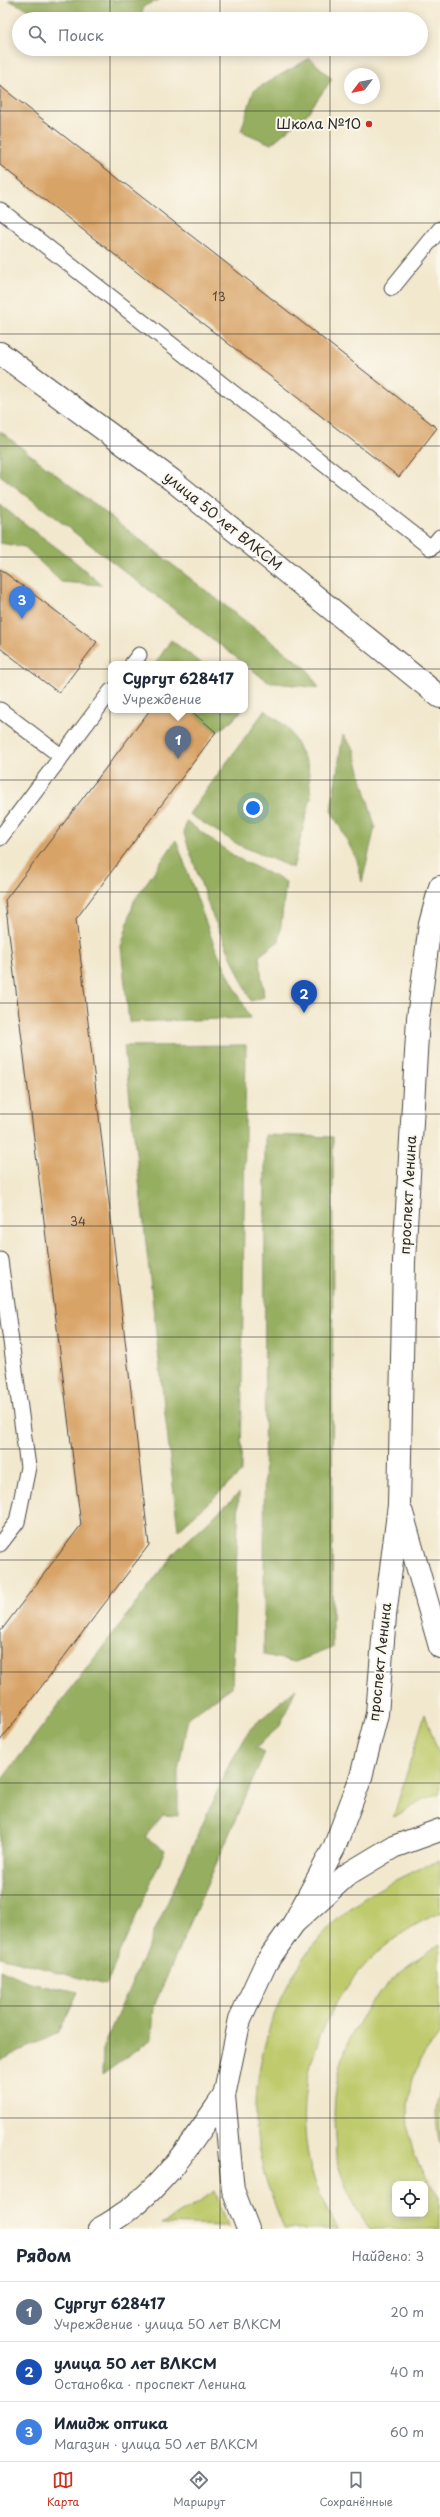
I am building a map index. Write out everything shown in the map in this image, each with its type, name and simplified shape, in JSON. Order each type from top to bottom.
[{"type":"main road","name":"улица 50 лет ВЛКСМ","points":[[0,353],[172,480],[440,697]]},
{"type":"main road","name":"проспект Ленина","points":[[294,1923],[334,1848],[363,1770],[377,1714],[385,1616],[399,1505],[404,1261],[418,1018],[430,924],[440,887]]},
{"type":"main road","name":"проспект Ленина","points":[[399,1505],[440,1647]]},
{"type":"main road","points":[[248,2229],[233,2190],[224,2096],[240,2019],[266,1963],[294,1923],[348,1874],[393,1847],[440,1830]]},
{"type":"main road","points":[[99,2229],[155,2189],[195,2139],[224,2096]]},
{"type":"lane","points":[[0,210],[431,548],[440,537]]},
{"type":"lane","points":[[392,288],[440,229]]},
{"type":"lane","points":[[0,838],[108,695]]},
{"type":"lane","points":[[0,710],[61,756]]},
{"type":"lane","points":[[0,1260],[28,1467],[17,1522],[0,1544]]},
{"type":"green space","points":[[8,0],[159,0],[144,6],[142,12],[29,12],[28,9]]},
{"type":"green space","points":[[310,58],[332,79],[307,114],[271,144],[241,131],[254,90]]},
{"type":"green space","points":[[0,431],[307,669],[319,688],[268,682],[248,667],[248,661],[241,661],[0,475]]},
{"type":"green space","points":[[0,505],[73,560],[102,585],[61,582],[25,547],[0,543]]},
{"type":"green space","points":[[171,640],[198,661],[157,661]]},
{"type":"green space","points":[[265,710],[288,728],[308,765],[311,797],[293,868],[239,845],[189,814]]},
{"type":"green space","points":[[194,713],[239,713],[232,721],[216,732]]},
{"type":"green space","points":[[343,735],[354,749],[375,827],[362,882],[357,860],[331,810]]},
{"type":"green space","points":[[186,821],[237,858],[286,882],[279,941],[259,956],[264,997],[251,1001],[210,910],[184,834]]},
{"type":"green space","points":[[176,840],[214,945],[250,1018],[129,1022],[121,947],[134,901]]},
{"type":"green space","points":[[246,1045],[241,1473],[178,1530],[124,1046]]},
{"type":"green space","points":[[265,1135],[333,1137],[332,1648],[295,1662],[264,1655]]},
{"type":"green space","points":[[239,1493],[232,1687],[188,1717],[178,1771],[178,1816],[163,1815],[145,1837],[165,1850],[106,1985],[0,1957],[0,1782],[175,1552]]},
{"type":"green space","points":[[296,1688],[280,1726],[255,1748],[265,1752],[154,2006],[152,2039],[102,2075],[103,2047],[228,1767],[251,1728]]},
{"type":"green space","points":[[425,1714],[440,1758],[440,1793],[421,1800],[393,1818]]},
{"type":"green space","points":[[440,1860],[440,1913],[398,1936],[363,1968],[335,2005],[316,2048],[306,2093],[306,2139],[316,2185],[338,2229],[284,2229],[264,2172],[257,2136],[256,2104],[259,2072],[266,2040],[276,2010],[290,1980],[308,1953],[328,1928],[362,1899],[406,1875]]},
{"type":"green space","points":[[440,1945],[440,2033],[420,2060],[412,2082],[408,2105],[409,2132],[413,2152],[423,2173],[440,2196],[440,2229],[370,2229],[360,2215],[350,2196],[342,2178],[336,2158],[334,2106],[338,2076],[346,2049],[357,2024],[372,2002],[391,1981],[414,1962]]},
{"type":"green space","points":[[0,1969],[29,1982],[78,1992],[59,2032],[0,2061]]},
{"type":"green space","points":[[440,2087],[440,2145],[436,2116]]},
{"type":"green space","points":[[215,2191],[228,2226],[162,2224]]},
{"type":"building","points":[[0,86],[437,428],[399,477],[0,165]]},
{"type":"building","points":[[0,569],[97,642],[59,693],[0,648]]},
{"type":"building","points":[[148,713],[194,713],[216,732],[76,919],[149,1545],[0,1741],[0,1632],[81,1525],[5,900]]},
{"type":"place","name":"Школа №10","points":[[369,124]]},
{"type":"place","name":"Имидж оптика","points":[[22,619]]},
{"type":"place","name":"Сургут 628417","points":[[178,759]]},
{"type":"place","name":"улица 50 лет ВЛКСМ","points":[[304,1013]]}]
